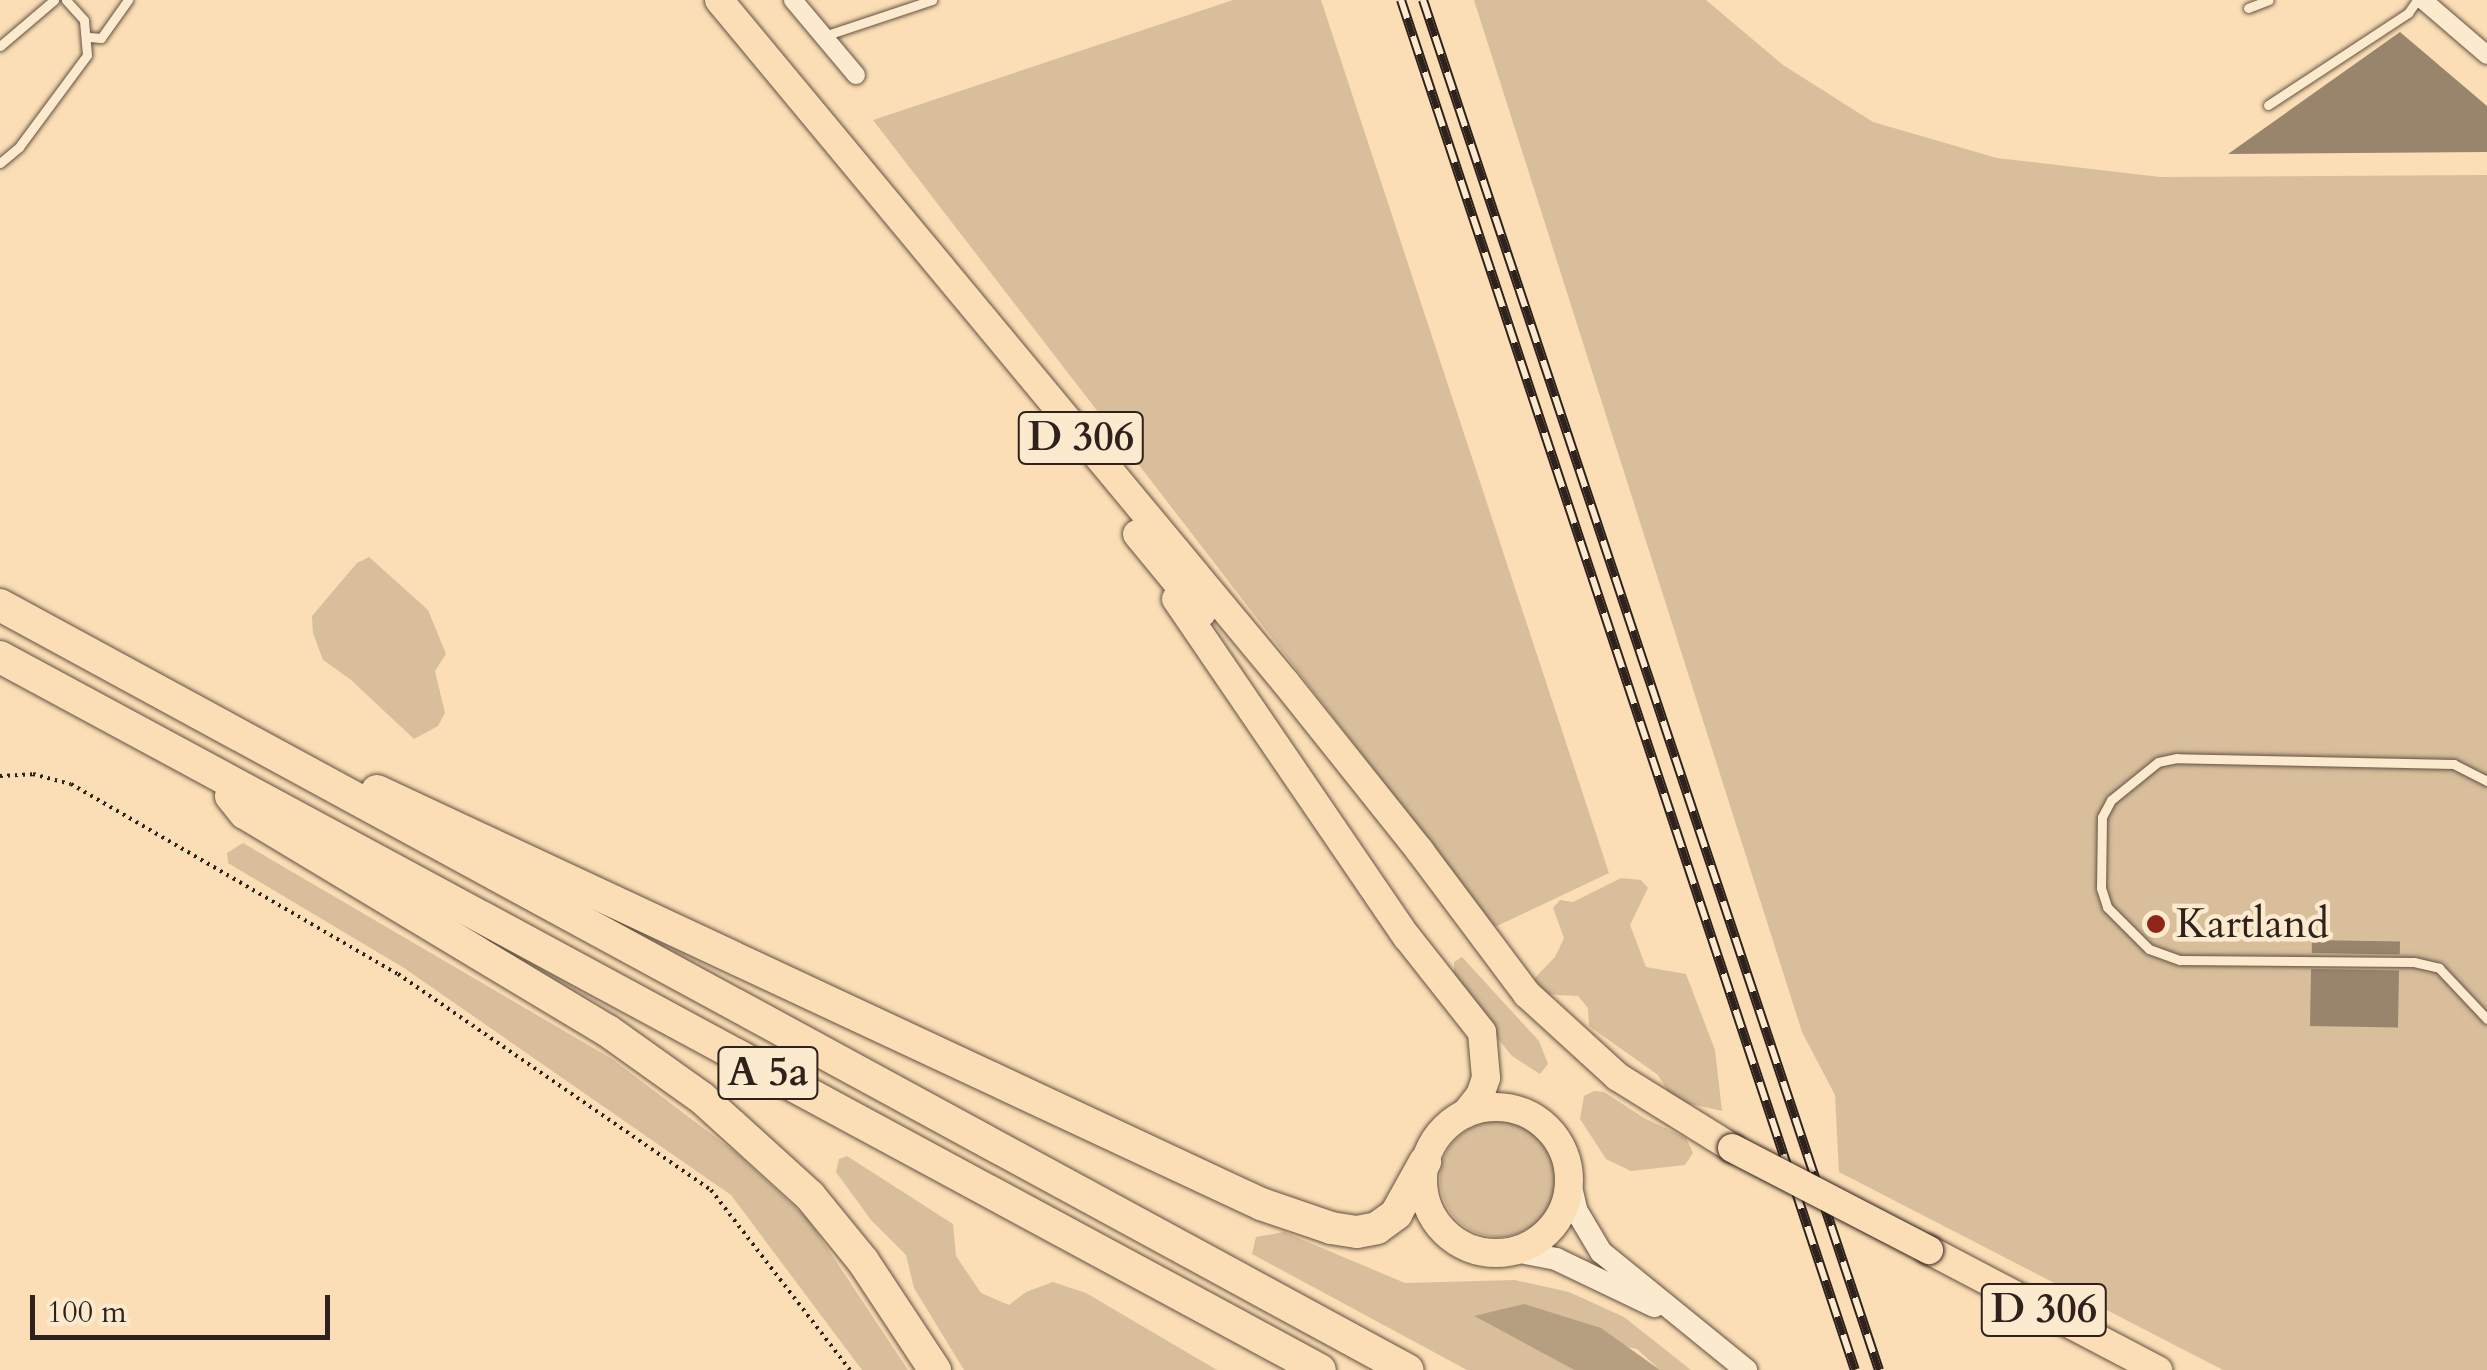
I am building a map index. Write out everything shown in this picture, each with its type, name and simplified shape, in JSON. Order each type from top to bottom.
[{"type":"highway","name":"A 5a","points":[[0,605],[1407,1370]]},
{"type":"highway","name":"A 5a","points":[[0,658],[1320,1370]]},
{"type":"highway","points":[[216,776],[245,813],[608,1032],[717,1110],[810,1196],[863,1261],[936,1370]]},
{"type":"highway","points":[[334,789],[380,791],[1261,1204],[1332,1228],[1377,1228],[1396,1214],[1413,1191],[1425,1162]]},
{"type":"main road","name":"D 306","points":[[698,0],[1169,573],[1410,857],[1438,880]]},
{"type":"main road","name":"D 306","points":[[719,0],[1274,669],[1420,851],[1527,994],[1567,1034],[1657,1104],[1732,1148],[2158,1370]]},
{"type":"main road","points":[[1169,573],[1178,608],[1407,937],[1482,1032],[1486,1078],[1480,1096],[1465,1114]]},
{"type":"main road","points":[[1488,1106],[1537,1118],[1566,1156],[1568,1202],[1556,1223],[1538,1240],[1515,1251],[1485,1252],[1440,1227],[1428,1206],[1425,1162],[1446,1127],[1465,1114],[1488,1106]]},
{"type":"street","points":[[793,0],[856,76]]},
{"type":"street","points":[[2420,0],[2487,55]]},
{"type":"street","points":[[1568,1174],[1576,1210],[1601,1252],[1746,1370]]},
{"type":"street","points":[[1515,1251],[1556,1259],[1689,1322]]},
{"type":"lane","points":[[0,46],[54,0]]},
{"type":"lane","points":[[0,163],[19,147],[87,55],[84,20],[66,0]]},
{"type":"lane","points":[[88,37],[102,38],[128,0]]},
{"type":"lane","points":[[824,36],[932,0]]},
{"type":"lane","points":[[2248,8],[2269,0]]},
{"type":"lane","points":[[2268,105],[2408,13],[2420,0]]},
{"type":"lane","points":[[2487,781],[2454,764],[2176,758],[2158,762],[2111,800],[2102,817],[2101,888],[2107,907],[2149,949],[2180,960],[2414,962],[2439,968],[2487,1020]]},
{"type":"path","points":[[0,776],[33,774],[71,784],[398,974],[711,1190],[850,1370]]},
{"type":"shaded area","points":[[1233,0],[1321,0],[1609,873],[1495,927],[873,120]]},
{"type":"shaded area","points":[[1474,0],[1706,0],[1783,65],[1873,122],[1997,158],[2160,177],[2487,175],[2487,1370],[2223,1370],[1839,1172],[1835,1095],[1802,1032]]},
{"type":"shaded area","points":[[369,557],[428,610],[446,654],[435,671],[445,713],[438,726],[414,739],[350,679],[323,660],[313,633],[312,616],[357,563]]},
{"type":"shaded area","points":[[243,843],[612,1059],[735,1152],[808,1219],[908,1370],[862,1370],[731,1195],[404,968],[228,863],[227,853]]},
{"type":"shaded area","points":[[1621,878],[1641,880],[1648,888],[1630,925],[1646,967],[1686,974],[1715,1050],[1722,1111],[1673,1100],[1658,1075],[1589,1026],[1588,1008],[1578,996],[1539,994],[1532,981],[1555,957],[1564,938],[1553,908],[1560,900],[1573,902]]},
{"type":"shaded area","points":[[1462,957],[1539,1041],[1548,1064],[1540,1074],[1512,1056],[1465,999],[1454,979],[1454,962]]},
{"type":"shaded area","points":[[1604,1092],[1644,1118],[1686,1138],[1693,1153],[1685,1165],[1631,1171],[1606,1159],[1580,1119],[1584,1096]]},
{"type":"shaded area","points":[[1498,1121],[1520,1126],[1539,1138],[1551,1157],[1556,1179],[1551,1201],[1539,1220],[1520,1232],[1498,1237],[1476,1232],[1457,1220],[1445,1201],[1440,1179],[1445,1157],[1457,1138],[1476,1126]]},
{"type":"shaded area","points":[[847,1156],[953,1224],[956,1256],[981,1293],[1009,1305],[1026,1292],[1053,1282],[1086,1293],[1217,1370],[964,1370],[914,1288],[906,1255],[871,1220],[836,1172],[839,1159]]},
{"type":"shaded area","points":[[1284,1232],[1405,1283],[1515,1280],[1569,1292],[1624,1317],[1691,1370],[1660,1370],[1637,1349],[1474,1316],[1574,1370],[1467,1370],[1252,1254],[1256,1237]]},
{"type":"shaded area","points":[[1524,1304],[1601,1328],[1660,1370],[1574,1370],[1474,1316]]},
{"type":"building","points":[[2400,32],[2487,106],[2487,152],[2228,154]]},
{"type":"building","points":[[2312,940],[2400,942],[2400,955],[2312,953]]},
{"type":"building","points":[[2311,969],[2399,971],[2398,1028],[2310,1026]]},
{"type":"railway","points":[[1401,0],[1855,1370]]},
{"type":"railway","points":[[1423,0],[1879,1370]]},
{"type":"place","name":"Kartland","points":[[2156,924]]}]
